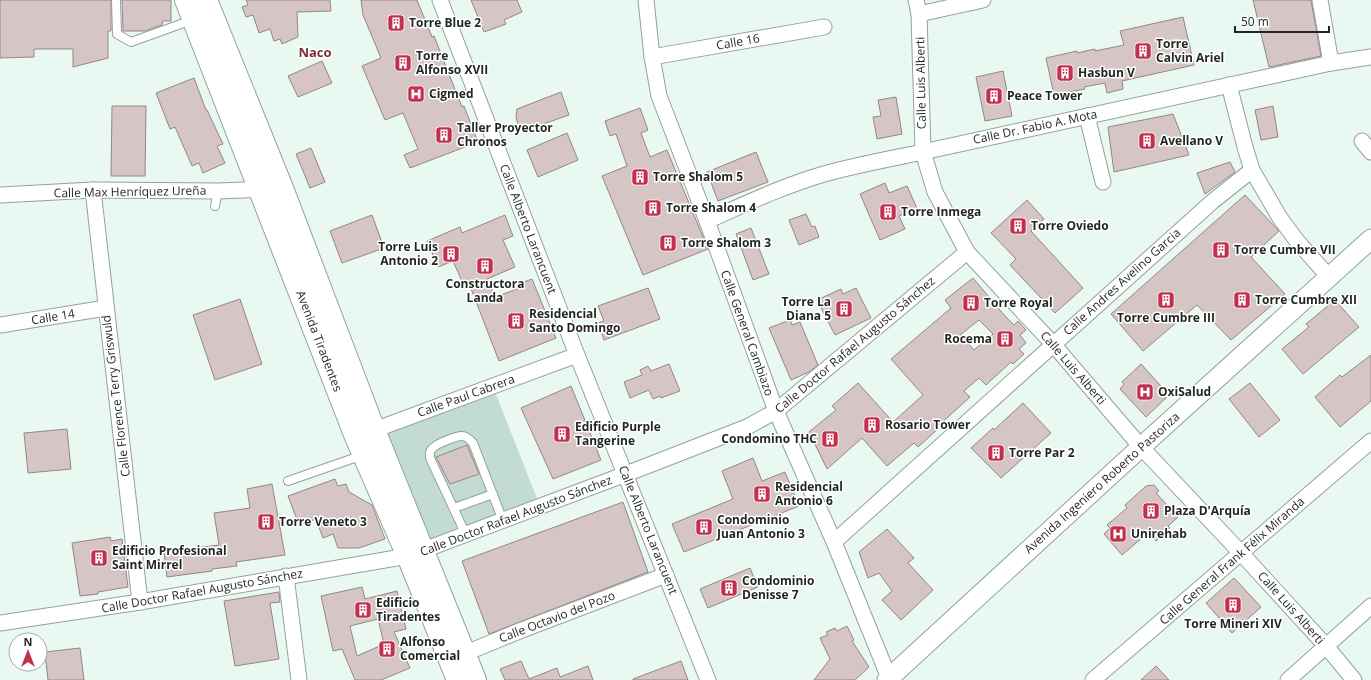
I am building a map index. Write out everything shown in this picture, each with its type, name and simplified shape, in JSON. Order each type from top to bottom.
[{"type":"main road","name":"Avenida Tiradentes","points":[[206,0],[282,188],[365,441]]},
{"type":"main road","name":"Avenida Tiradentes","points":[[190,10],[259,190],[315,345],[365,441],[416,554],[458,671],[476,680]]},
{"type":"street","name":"Calle Alberto Larancuent","points":[[440,0],[577,355],[708,680]]},
{"type":"street","name":"Calle General Cambiazo","points":[[646,0],[652,56],[659,96],[776,412],[834,542],[888,679]]},
{"type":"street","points":[[918,7],[983,0]]},
{"type":"street","points":[[1320,0],[1331,63]]},
{"type":"street","name":"Calle Luis Alberti","points":[[918,7],[922,152],[934,192],[967,252],[1053,344],[1141,447],[1241,553],[1326,646],[1354,680]]},
{"type":"street","name":"Calle 16","points":[[652,56],[824,28]]},
{"type":"street","name":"Calle Dr. Fabio A. Mota","points":[[706,221],[779,190],[823,174],[867,163],[1331,63],[1371,57]]},
{"type":"street","points":[[1228,85],[1252,170],[1280,218],[1297,241],[1322,267],[1329,277]]},
{"type":"street","points":[[1087,116],[1103,182]]},
{"type":"street","name":"Calle Andres Avelino Garcia","points":[[834,542],[1213,201],[1252,170]]},
{"type":"street","name":"Calle Max Henríquez Ureña","points":[[0,195],[93,190],[218,191],[282,188]]},
{"type":"street","name":"Calle Florence Terry Griswuld","points":[[93,190],[140,602]]},
{"type":"street","name":"Avenida Ingeniero Roberto Pastoriza","points":[[888,679],[1371,238]]},
{"type":"street","name":"Calle Doctor Rafael Augusto Sánchez","points":[[0,624],[140,602],[416,554],[626,474],[747,426],[776,412],[967,252]]},
{"type":"street","name":"Calle 14","points":[[0,325],[106,308]]},
{"type":"street","name":"Calle Paul Cabrera","points":[[365,441],[577,355]]},
{"type":"street","name":"Calle General Frank Félix Miranda","points":[[1093,680],[1371,441]]},
{"type":"street","name":"Calle Octavio del Pozo","points":[[458,671],[666,575]]},
{"type":"street","points":[[286,576],[299,680]]},
{"type":"street","points":[[1288,680],[1371,606]]},
{"type":"lane","points":[[116,0],[117,34],[131,42],[190,10]]},
{"type":"lane","points":[[215,206],[218,191]]},
{"type":"lane","points":[[466,535],[430,458],[432,448],[443,442],[462,436],[469,438],[473,443],[503,521]]},
{"type":"lane","points":[[288,481],[365,441]]},
{"type":"lane","points":[[454,508],[493,494]]},
{"type":"green space","points":[[495,392],[538,501],[425,545],[386,433]]},
{"type":"building","points":[[0,0],[111,0],[111,31],[108,31],[108,58],[73,67],[73,49],[34,49],[34,57],[0,58]]},
{"type":"building","points":[[122,0],[171,0],[171,21],[163,21],[162,25],[145,31],[123,31]]},
{"type":"building","points":[[246,0],[330,0],[331,11],[297,12],[298,37],[282,44],[280,39],[274,41],[270,29],[259,33],[253,15],[246,17],[242,7],[248,5]]},
{"type":"building","points":[[361,0],[417,0],[432,37],[434,36],[462,107],[464,106],[478,142],[410,168],[404,155],[418,149],[403,113],[385,120],[362,66],[381,58],[363,15]]},
{"type":"building","points":[[471,0],[517,0],[522,12],[504,20],[506,24],[484,32]]},
{"type":"building","points":[[1253,0],[1311,0],[1321,56],[1269,67]]},
{"type":"building","points":[[1183,17],[1194,65],[1122,81],[1123,89],[1107,93],[1105,83],[1084,87],[1085,89],[1054,95],[1046,58],[1077,51],[1077,53],[1095,49],[1095,51],[1124,45],[1120,31]]},
{"type":"building","points":[[322,61],[332,83],[298,97],[288,76]]},
{"type":"building","name":"Peace Tower","points":[[1003,71],[1012,116],[985,121],[976,77]]},
{"type":"building","points":[[194,78],[206,110],[223,144],[217,146],[225,163],[203,173],[199,163],[192,166],[175,127],[170,129],[156,93]]},
{"type":"building","points":[[561,92],[569,115],[526,130],[519,127],[516,118],[517,109]]},
{"type":"building","points":[[896,97],[902,134],[877,139],[873,117],[881,116],[878,100]]},
{"type":"building","points":[[112,106],[146,106],[145,176],[111,176]]},
{"type":"building","points":[[1273,106],[1278,137],[1261,140],[1255,110]]},
{"type":"building","points":[[640,108],[648,130],[641,133],[650,157],[667,150],[708,249],[643,275],[602,176],[627,166],[616,134],[610,136],[605,121]]},
{"type":"building","name":"Avellano V","points":[[1173,114],[1189,155],[1114,172],[1108,127]]},
{"type":"building","points":[[567,133],[578,160],[538,177],[527,150]]},
{"type":"building","points":[[311,148],[325,182],[310,188],[296,154]]},
{"type":"building","points":[[756,152],[768,182],[718,201],[707,172]]},
{"type":"building","points":[[1230,162],[1235,172],[1205,194],[1197,173]]},
{"type":"building","name":"Torre Inmega","points":[[885,183],[889,193],[907,186],[917,208],[899,216],[905,229],[880,240],[860,194]]},
{"type":"building","points":[[1245,195],[1279,231],[1251,257],[1285,294],[1231,340],[1197,305],[1143,351],[1111,314]]},
{"type":"building","points":[[1027,200],[1044,219],[1031,231],[1083,288],[1055,313],[1010,265],[1016,259],[991,233]]},
{"type":"building","points":[[806,214],[812,227],[815,226],[819,237],[799,245],[789,220]]},
{"type":"building","points":[[372,215],[384,248],[342,263],[330,231]]},
{"type":"building","points":[[505,215],[513,236],[503,240],[515,267],[487,279],[495,297],[520,288],[518,284],[532,279],[556,338],[499,361],[470,286],[465,288],[453,261],[438,267],[427,241],[460,227],[462,233]]},
{"type":"building","points":[[751,228],[769,274],[753,280],[736,234]]},
{"type":"building","points":[[973,278],[1014,325],[1018,321],[1026,330],[1020,335],[1026,343],[1019,349],[1024,354],[1013,364],[1011,362],[986,385],[979,378],[964,391],[970,397],[937,427],[938,429],[918,447],[914,443],[887,466],[862,438],[827,469],[809,432],[836,410],[832,406],[858,383],[893,422],[923,395],[891,359],[951,308],[945,300]],"holes":[[[979,320],[993,334],[974,350],[960,335]]]},
{"type":"building","points":[[648,288],[660,319],[604,340],[598,323],[604,321],[598,306]]},
{"type":"building","name":"Torre La Diana 5","points":[[856,288],[871,318],[835,335],[817,300],[841,289],[843,294]]},
{"type":"building","points":[[240,299],[262,364],[215,380],[193,315]]},
{"type":"building","points":[[1335,300],[1359,327],[1303,374],[1282,349],[1309,327],[1306,324]]},
{"type":"building","points":[[790,320],[792,325],[800,322],[818,365],[809,372],[791,380],[769,328]]},
{"type":"building","points":[[1371,355],[1371,401],[1340,427],[1315,397],[1340,375],[1342,377]]},
{"type":"building","points":[[669,364],[680,391],[661,398],[660,396],[653,399],[649,390],[630,398],[624,382],[642,375],[640,370],[648,366],[651,371]]},
{"type":"building","name":"OxiSalud","points":[[1141,364],[1169,395],[1146,417],[1120,389],[1124,384],[1122,382]]},
{"type":"building","points":[[1250,383],[1280,420],[1259,437],[1229,399]]},
{"type":"building","name":"Edificio Purple Tangerine","points":[[571,386],[601,460],[553,479],[521,408]]},
{"type":"building","points":[[1023,403],[1051,433],[1001,478],[971,448],[993,428],[994,430]]},
{"type":"building","points":[[67,429],[71,469],[28,473],[24,433]]},
{"type":"building","points":[[467,445],[479,474],[450,484],[436,457]]},
{"type":"building","points":[[753,458],[762,481],[785,472],[799,506],[684,552],[672,524],[733,499],[722,471]]},
{"type":"building","points":[[335,479],[338,486],[346,484],[349,492],[372,505],[385,539],[359,548],[338,548],[333,534],[323,538],[316,519],[299,525],[288,496]]},
{"type":"building","points":[[272,484],[285,555],[236,562],[237,566],[212,569],[212,571],[167,577],[164,552],[219,545],[214,513],[250,508],[247,489]]},
{"type":"building","points":[[1154,485],[1159,491],[1156,493],[1178,517],[1168,526],[1170,528],[1156,541],[1149,532],[1122,555],[1104,534],[1110,528],[1107,525],[1127,508],[1125,505],[1146,486]]},
{"type":"building","points":[[623,502],[648,572],[489,634],[462,561]]},
{"type":"building","points":[[887,529],[914,558],[908,563],[933,590],[901,620],[882,600],[892,591],[879,573],[868,578],[859,552]]},
{"type":"building","name":"Edificio Profesional Saint Mirrel","points":[[110,537],[111,541],[122,539],[128,587],[98,592],[98,594],[80,596],[72,543]]},
{"type":"building","name":"Condominio Denisse 7","points":[[750,568],[758,587],[708,608],[700,589]]},
{"type":"building","name":"Torre Mineri XIV","points":[[1234,578],[1261,607],[1232,633],[1206,603]]},
{"type":"building","points":[[362,587],[365,599],[397,591],[406,629],[394,632],[410,668],[381,680],[355,680],[342,649],[333,651],[321,596]],"holes":[[[378,619],[384,644],[357,656],[350,626]]]},
{"type":"building","points":[[279,592],[280,602],[270,603],[279,659],[235,666],[224,601]]},
{"type":"building","points":[[847,626],[854,640],[852,641],[869,667],[855,680],[814,680],[830,659],[820,638],[828,635],[826,632],[835,628],[837,631]]},
{"type":"building","points":[[80,648],[84,680],[48,680],[48,652]]},
{"type":"building","points":[[521,661],[529,679],[557,668],[560,677],[588,666],[593,680],[505,680],[500,669]]},
{"type":"building","points":[[681,661],[688,680],[633,680],[633,679]]},
{"type":"building","points":[[1156,666],[1169,680],[1141,680]]},
{"type":"place","name":"Torre Blue 2","points":[[396,23]]},
{"type":"place","name":"Torre Calvin Ariel","points":[[1143,51]]},
{"type":"place","name":"Torre Alfonso XVII","points":[[403,63]]},
{"type":"place","name":"Hasbun V","points":[[1065,73]]},
{"type":"place","name":"Cigmed","points":[[416,94]]},
{"type":"place","name":"Peace Tower","points":[[994,96]]},
{"type":"place","name":"Taller Proyector Chronos","points":[[444,135]]},
{"type":"place","name":"Avellano V","points":[[1147,141]]},
{"type":"place","name":"Torre Shalom 5","points":[[640,177]]},
{"type":"place","name":"Torre Shalom 4","points":[[653,208]]},
{"type":"place","name":"Torre Inmega","points":[[888,212]]},
{"type":"place","name":"Torre Oviedo","points":[[1018,226]]},
{"type":"place","name":"Torre Shalom 3","points":[[668,243]]},
{"type":"place","name":"Torre Cumbre VII","points":[[1221,250]]},
{"type":"place","name":"Torre Luis Antonio 2","points":[[451,254]]},
{"type":"place","name":"Constructora Landa","points":[[485,266]]},
{"type":"place","name":"Torre Cumbre III","points":[[1166,300]]},
{"type":"place","name":"Torre Cumbre XII","points":[[1242,300]]},
{"type":"place","name":"Torre Royal","points":[[971,303]]},
{"type":"place","name":"Torre La Diana 5","points":[[844,309]]},
{"type":"place","name":"Residencial Santo Domingo","points":[[516,321]]},
{"type":"place","name":"Rocema","points":[[1005,339]]},
{"type":"place","name":"OxiSalud","points":[[1145,392]]},
{"type":"place","name":"Rosario Tower","points":[[872,425]]},
{"type":"place","name":"Edificio Purple Tangerine","points":[[562,434]]},
{"type":"place","name":"Condomino THC","points":[[830,439]]},
{"type":"place","name":"Torre Par 2","points":[[996,453]]},
{"type":"place","name":"Residencial Antonio 6","points":[[762,494]]},
{"type":"place","name":"Plaza D'Arquía","points":[[1151,511]]},
{"type":"place","name":"Torre Veneto 3","points":[[266,522]]},
{"type":"place","name":"Condominio Juan Antonio 3","points":[[704,527]]},
{"type":"place","name":"Unirehab","points":[[1118,534]]},
{"type":"place","name":"Edificio Profesional Saint Mirrel","points":[[99,558]]},
{"type":"place","name":"Condominio Denisse 7","points":[[729,588]]},
{"type":"place","name":"Torre Mineri XIV","points":[[1233,605]]},
{"type":"place","name":"Edificio Tiradentes","points":[[363,610]]},
{"type":"place","name":"Alfonso Comercial","points":[[387,649]]},
{"type":"district","name":"Naco","points":[[315,52]]}]
